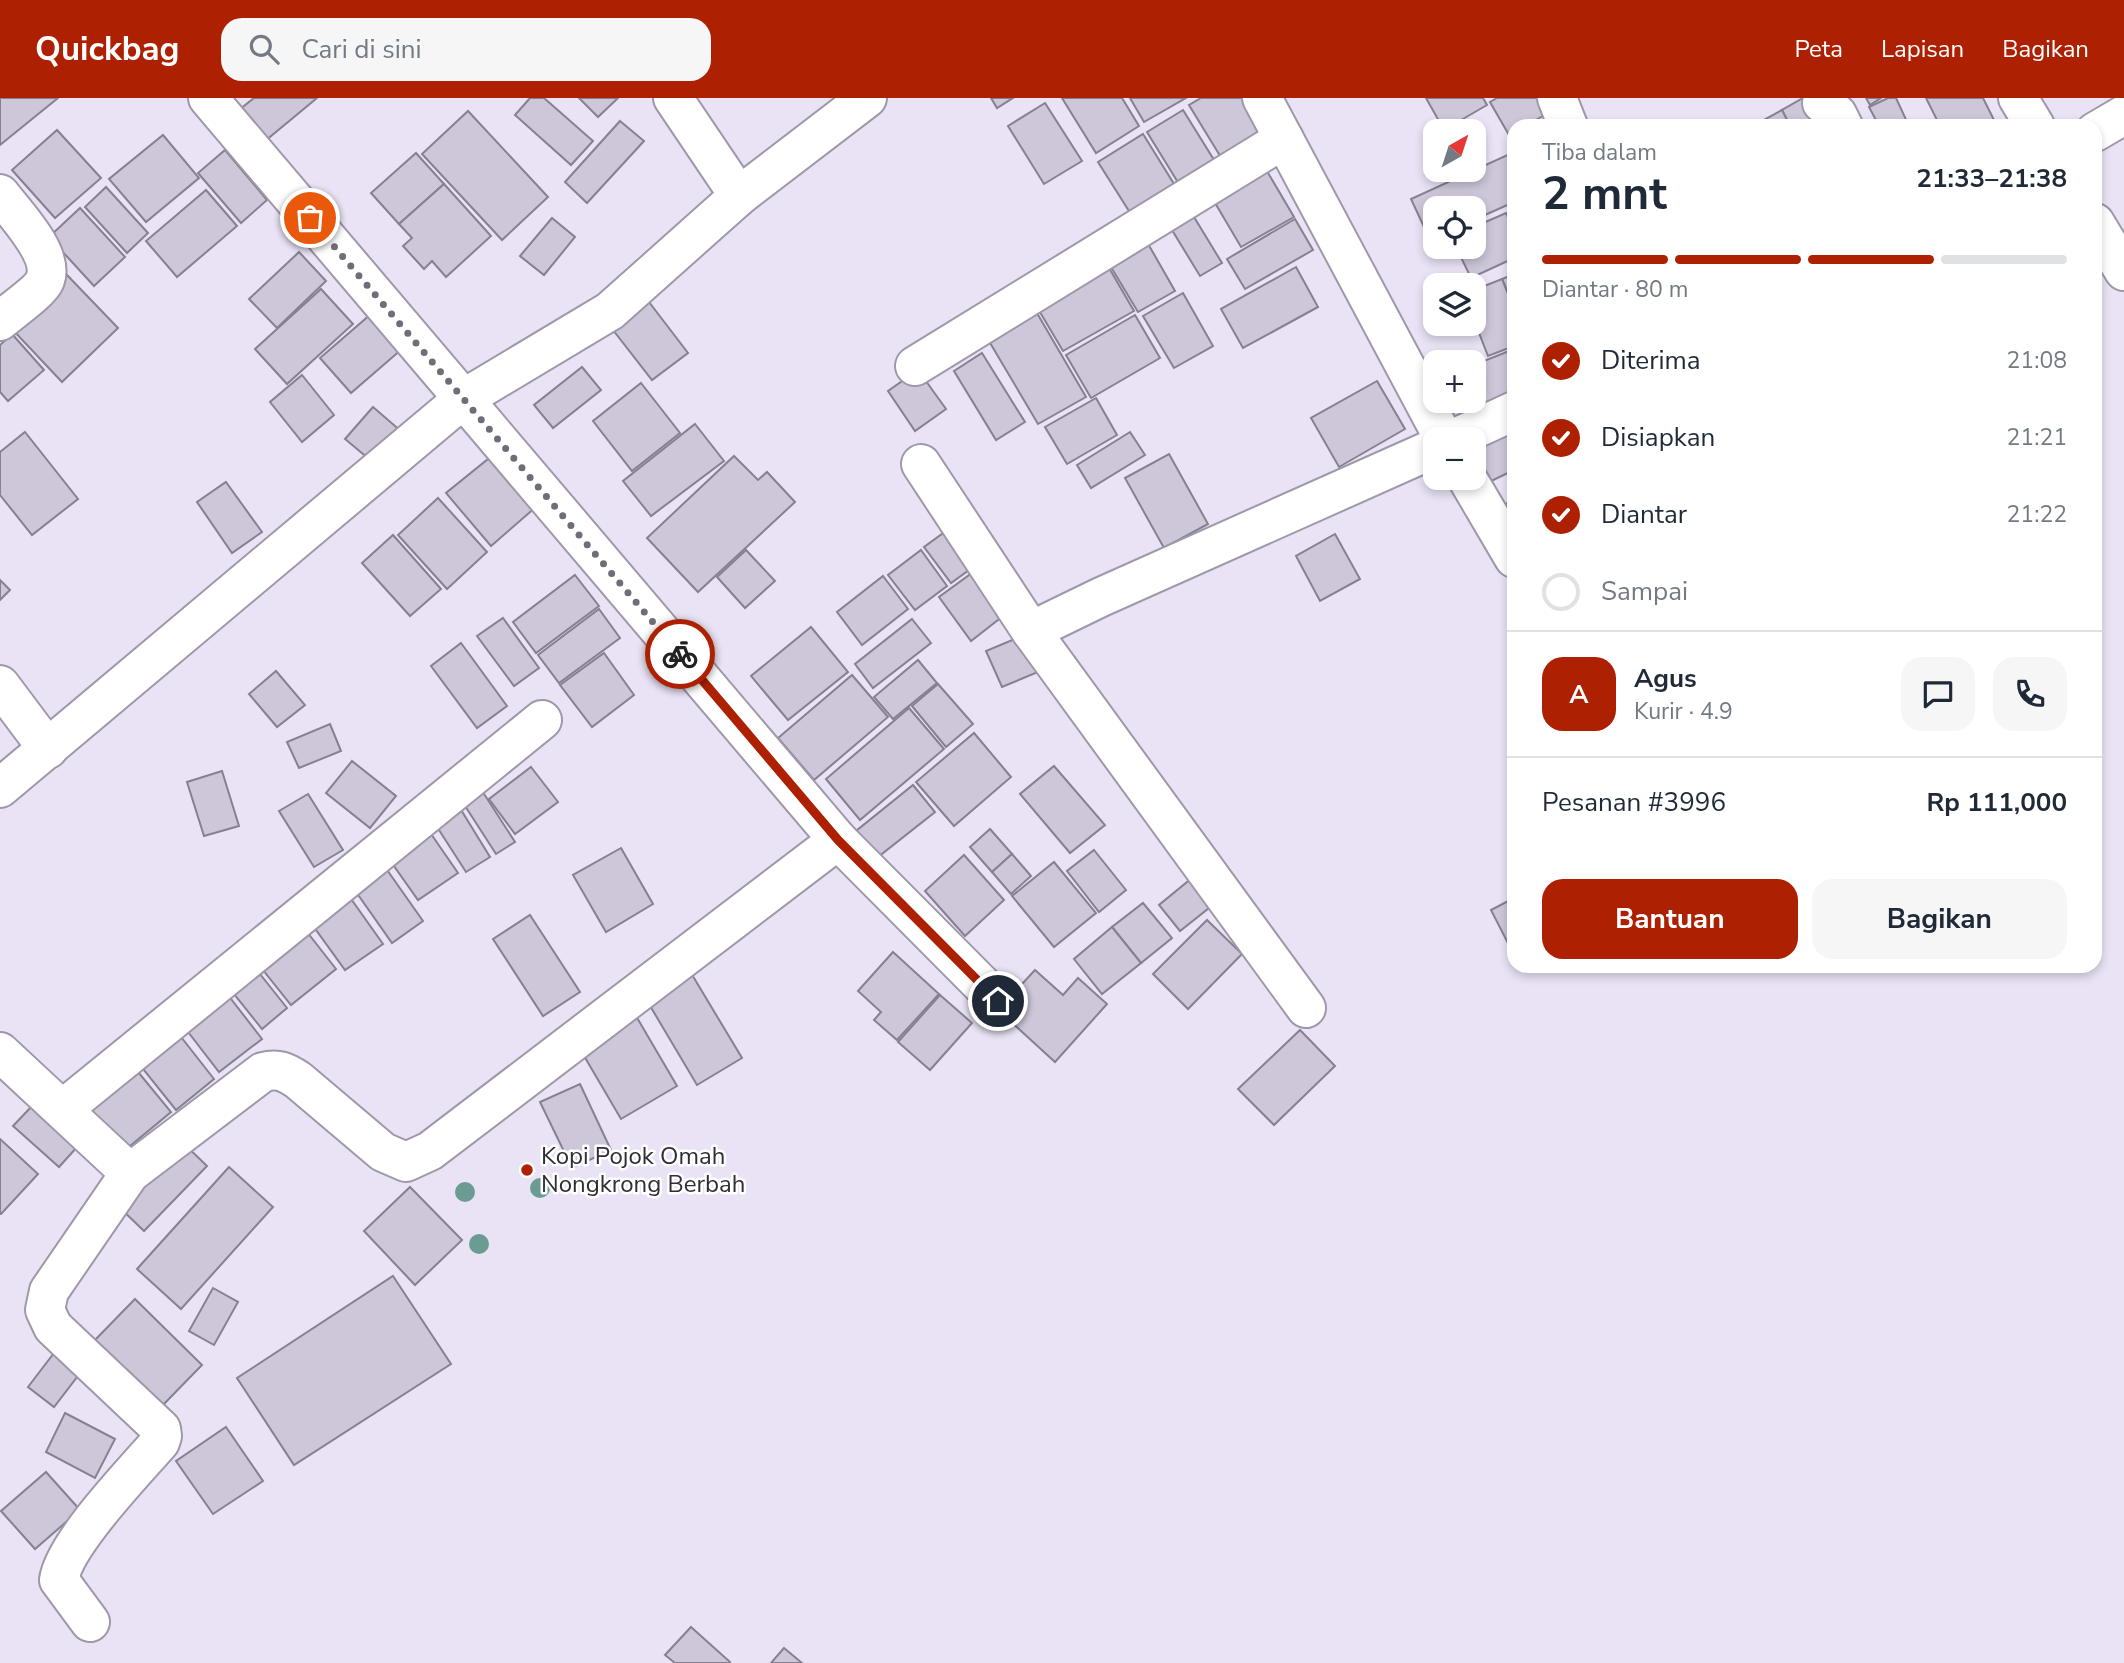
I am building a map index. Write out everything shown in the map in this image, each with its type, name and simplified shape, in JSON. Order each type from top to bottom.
[{"type":"street","points":[[208,98],[838,840],[998,1001]]},
{"type":"street","points":[[673,98],[739,196]]},
{"type":"street","points":[[0,788],[463,399],[610,311],[739,196],[867,98]]},
{"type":"street","points":[[1262,98],[1438,427]]},
{"type":"street","points":[[1557,98],[1565,119]]},
{"type":"street","points":[[2018,98],[2031,119]]},
{"type":"street","points":[[2102,128],[2124,115]]},
{"type":"street","points":[[915,366],[1284,139]]},
{"type":"street","points":[[0,194],[41,248],[47,271],[45,283],[0,321]]},
{"type":"street","points":[[2102,235],[2124,271]]},
{"type":"street","points":[[1479,427],[1507,414]]},
{"type":"street","points":[[1031,631],[1101,597],[1423,454]]},
{"type":"street","points":[[921,464],[1031,631],[1306,1008]]},
{"type":"street","points":[[1473,490],[1507,546]]},
{"type":"street","points":[[0,685],[48,749]]},
{"type":"street","points":[[63,1109],[542,720]]},
{"type":"street","points":[[90,1622],[59,1580],[61,1569],[76,1541],[160,1441],[161,1429],[52,1327],[45,1310],[49,1291],[130,1173],[263,1072],[274,1069],[286,1072],[298,1080],[383,1152],[406,1162],[430,1151],[838,840]]},
{"type":"street","points":[[0,1052],[130,1173]]},
{"type":"building","points":[[0,98],[58,98],[0,145]]},
{"type":"building","points":[[254,98],[317,98],[265,141],[239,110]]},
{"type":"building","points":[[530,98],[544,98],[593,141],[571,165],[515,115]]},
{"type":"building","points":[[579,98],[618,98],[598,117]]},
{"type":"building","points":[[991,98],[1013,98],[997,108]]},
{"type":"building","points":[[1062,98],[1122,98],[1139,126],[1096,153]]},
{"type":"building","points":[[1130,98],[1186,98],[1144,122]]},
{"type":"building","points":[[1201,98],[1253,98],[1275,134],[1225,164],[1189,105]]},
{"type":"building","points":[[1426,98],[1483,98],[1487,105],[1463,119],[1438,119]]},
{"type":"building","points":[[1497,98],[1550,98],[1556,108],[1538,119],[1507,119],[1507,132],[1490,102]]},
{"type":"building","points":[[1803,98],[1815,98],[1827,119],[1786,119],[1782,110]]},
{"type":"building","points":[[1866,98],[1881,98],[1870,105]]},
{"type":"building","points":[[1888,98],[1896,98],[1906,119],[1875,119],[1869,107]]},
{"type":"building","points":[[1926,98],[1983,98],[1994,119],[1936,119]]},
{"type":"building","points":[[1045,103],[1082,161],[1044,184],[1008,126]]},
{"type":"building","points":[[1183,110],[1219,168],[1182,189],[1147,132]]},
{"type":"building","points":[[1782,110],[1786,119],[1766,119]]},
{"type":"building","points":[[468,111],[548,197],[502,240],[422,154]]},
{"type":"building","points":[[620,121],[644,141],[587,203],[565,182]]},
{"type":"building","points":[[57,130],[101,178],[55,218],[12,170]]},
{"type":"building","points":[[1143,134],[1179,192],[1134,219],[1098,162]]},
{"type":"building","points":[[163,135],[199,178],[146,222],[109,179]]},
{"type":"building","points":[[225,150],[267,200],[241,223],[198,173]]},
{"type":"building","points":[[416,153],[444,184],[399,224],[371,193]]},
{"type":"building","points":[[1507,155],[1507,205],[1486,215],[1486,196],[1423,196],[1423,225],[1411,199],[1448,182],[1486,182],[1486,165]]},
{"type":"building","points":[[1264,166],[1294,217],[1241,247],[1211,196]]},
{"type":"building","points":[[444,184],[491,236],[446,277],[432,261],[424,269],[403,246],[412,238],[399,224]]},
{"type":"building","points":[[106,187],[148,233],[127,253],[85,207]]},
{"type":"building","points":[[206,190],[237,226],[177,277],[146,241]]},
{"type":"building","points":[[80,208],[125,257],[94,286],[49,237]]},
{"type":"building","points":[[1506,213],[1507,261],[1482,273],[1469,273],[1462,259],[1486,259],[1486,222]]},
{"type":"building","points":[[1194,217],[1222,263],[1200,276],[1172,230]]},
{"type":"building","points":[[552,218],[575,237],[544,275],[520,256]]},
{"type":"building","points":[[1295,219],[1313,250],[1245,289],[1227,259]]},
{"type":"building","points":[[1143,235],[1175,291],[1138,312],[1105,257]]},
{"type":"building","points":[[299,252],[326,281],[277,328],[249,299]]},
{"type":"building","points":[[1105,261],[1134,311],[1063,351],[1034,302]]},
{"type":"building","points":[[1296,267],[1318,307],[1243,348],[1221,309]]},
{"type":"building","points":[[67,275],[118,328],[62,382],[11,328]]},
{"type":"building","points":[[1507,277],[1507,291],[1502,279]]},
{"type":"building","points":[[1502,279],[1507,291],[1507,349],[1488,356],[1480,336],[1486,336],[1486,285]]},
{"type":"building","points":[[321,289],[353,324],[287,384],[255,349]]},
{"type":"building","points":[[1183,293],[1213,346],[1174,368],[1143,316]]},
{"type":"building","points":[[649,302],[688,353],[652,380],[613,330]]},
{"type":"building","points":[[1034,308],[1086,397],[1038,424],[986,336]]},
{"type":"building","points":[[371,314],[402,349],[351,393],[320,358]]},
{"type":"building","points":[[1135,315],[1160,358],[1091,398],[1066,355]]},
{"type":"building","points":[[12,334],[44,370],[8,401],[0,392],[0,345]]},
{"type":"building","points":[[1507,352],[1507,397],[1486,405],[1486,360]]},
{"type":"building","points":[[982,353],[1025,422],[996,440],[954,371]]},
{"type":"building","points":[[582,367],[601,390],[553,428],[534,405]]},
{"type":"building","points":[[918,370],[946,409],[915,431],[888,391]]},
{"type":"building","points":[[302,375],[334,415],[302,442],[270,402]]},
{"type":"building","points":[[1377,381],[1405,429],[1339,467],[1311,418]]},
{"type":"building","points":[[641,383],[680,433],[632,471],[593,421]]},
{"type":"building","points":[[1096,398],[1117,435],[1067,464],[1045,427]]},
{"type":"building","points":[[373,407],[402,432],[375,464],[345,439]]},
{"type":"building","points":[[1507,422],[1507,473],[1486,484],[1486,433]]},
{"type":"building","points":[[695,424],[724,461],[651,516],[623,481]]},
{"type":"building","points":[[25,432],[78,499],[32,535],[0,495],[0,452]]},
{"type":"building","points":[[1130,432],[1145,455],[1091,488],[1077,465]]},
{"type":"building","points":[[1169,454],[1208,524],[1164,548],[1125,478]]},
{"type":"building","points":[[493,455],[537,506],[491,546],[446,493]]},
{"type":"building","points":[[734,456],[758,480],[767,472],[795,502],[698,592],[647,538]]},
{"type":"building","points":[[226,482],[262,532],[232,553],[197,502]]},
{"type":"building","points":[[438,498],[487,552],[447,589],[398,535]]},
{"type":"building","points":[[953,526],[980,562],[951,583],[924,547]]},
{"type":"building","points":[[1335,534],[1360,579],[1320,601],[1296,556]]},
{"type":"building","points":[[393,535],[441,589],[410,616],[362,563]]},
{"type":"building","points":[[746,550],[775,581],[745,608],[717,577]]},
{"type":"building","points":[[921,550],[947,586],[915,610],[888,575]]},
{"type":"building","points":[[972,573],[1003,616],[971,641],[939,597]]},
{"type":"building","points":[[575,575],[599,606],[536,653],[513,622]]},
{"type":"building","points":[[883,576],[908,609],[862,645],[837,612]]},
{"type":"building","points":[[0,580],[10,590],[0,600]]},
{"type":"building","points":[[599,609],[620,638],[559,683],[538,655]]},
{"type":"building","points":[[503,618],[539,668],[514,686],[477,636]]},
{"type":"building","points":[[912,619],[931,643],[873,688],[855,664]]},
{"type":"building","points":[[811,627],[848,672],[788,720],[751,676]]},
{"type":"building","points":[[1029,633],[1045,669],[1002,687],[986,651]]},
{"type":"building","points":[[461,643],[507,706],[477,728],[431,666]]},
{"type":"building","points":[[604,653],[634,695],[592,727],[560,685]]},
{"type":"building","points":[[918,660],[937,683],[893,719],[874,697]]},
{"type":"building","points":[[276,671],[305,705],[277,727],[249,694]]},
{"type":"building","points":[[852,675],[888,717],[814,780],[778,738]]},
{"type":"building","points":[[938,684],[973,724],[946,747],[912,706]]},
{"type":"building","points":[[909,708],[944,749],[860,820],[826,779]]},
{"type":"building","points":[[330,724],[341,751],[299,768],[287,742]]},
{"type":"building","points":[[974,733],[1011,777],[954,826],[916,782]]},
{"type":"building","points":[[352,761],[396,796],[370,828],[326,793]]},
{"type":"building","points":[[1054,766],[1105,825],[1070,853],[1020,794]]},
{"type":"building","points":[[531,767],[558,802],[515,834],[489,799]]},
{"type":"building","points":[[222,771],[239,826],[204,836],[187,782]]},
{"type":"building","points":[[477,783],[515,842],[496,854],[458,795]]},
{"type":"building","points":[[913,785],[935,812],[878,857],[856,831]]},
{"type":"building","points":[[308,794],[343,850],[314,867],[279,811]]},
{"type":"building","points":[[455,800],[490,857],[466,872],[430,816]]},
{"type":"building","points":[[990,829],[1012,854],[992,872],[970,847]]},
{"type":"building","points":[[429,831],[458,873],[418,900],[389,859]]},
{"type":"building","points":[[621,848],[653,904],[606,932],[573,875]]},
{"type":"building","points":[[1094,850],[1126,890],[1099,912],[1067,871]]},
{"type":"building","points":[[1012,854],[1031,876],[1011,894],[992,872]]},
{"type":"building","points":[[964,855],[1004,900],[965,936],[925,891]]},
{"type":"building","points":[[1054,862],[1096,913],[1054,947],[1012,896]]},
{"type":"building","points":[[385,867],[423,921],[392,943],[354,889]]},
{"type":"building","points":[[1192,878],[1214,904],[1180,931],[1159,905]]},
{"type":"building","points":[[349,896],[383,944],[345,970],[311,923]]},
{"type":"building","points":[[1507,902],[1507,941],[1491,910]]},
{"type":"building","points":[[1143,903],[1172,938],[1141,963],[1112,927]]},
{"type":"building","points":[[530,915],[580,992],[543,1016],[493,939]]},
{"type":"building","points":[[1207,920],[1242,954],[1188,1009],[1153,974]]},
{"type":"building","points":[[300,923],[336,969],[291,1005],[255,960]]},
{"type":"building","points":[[1112,927],[1141,963],[1102,994],[1074,959]]},
{"type":"building","points":[[893,952],[939,994],[897,1040],[874,1020],[881,1012],[858,991]]},
{"type":"building","points":[[252,964],[287,1008],[262,1029],[226,984]]},
{"type":"building","points":[[688,968],[742,1058],[697,1085],[643,994]]},
{"type":"building","points":[[1035,970],[1063,995],[1078,978],[1107,1004],[1055,1062],[998,1010]]},
{"type":"building","points":[[228,995],[262,1039],[219,1072],[185,1028]]},
{"type":"building","points":[[940,995],[972,1023],[930,1070],[898,1042]]},
{"type":"building","points":[[636,1016],[677,1086],[621,1119],[580,1049]]},
{"type":"building","points":[[174,1028],[214,1079],[176,1110],[135,1059]]},
{"type":"building","points":[[1300,1030],[1335,1066],[1274,1125],[1238,1089]]},
{"type":"building","points":[[134,1067],[171,1112],[124,1151],[86,1105]]},
{"type":"building","points":[[580,1084],[611,1150],[572,1168],[540,1102]]},
{"type":"building","points":[[33,1105],[78,1146],[59,1167],[13,1126]]},
{"type":"building","points":[[0,1139],[38,1174],[1,1214],[0,1214]]},
{"type":"building","points":[[180,1140],[207,1166],[144,1231],[117,1205]]},
{"type":"building","points":[[229,1167],[273,1207],[181,1309],[137,1269]]},
{"type":"building","points":[[410,1187],[462,1240],[415,1285],[364,1231]]},
{"type":"building","points":[[393,1276],[451,1364],[294,1465],[237,1378]]},
{"type":"building","points":[[213,1288],[238,1302],[214,1345],[189,1331]]},
{"type":"building","points":[[135,1299],[202,1365],[160,1408],[93,1342]]},
{"type":"building","points":[[57,1349],[84,1368],[54,1407],[28,1387]]},
{"type":"building","points":[[65,1413],[115,1439],[95,1478],[46,1452]]},
{"type":"building","points":[[226,1427],[263,1481],[213,1514],[176,1461]]},
{"type":"building","points":[[46,1472],[80,1510],[35,1549],[1,1511]]},
{"type":"building","points":[[691,1627],[730,1662],[675,1663],[665,1655]]},
{"type":"building","points":[[784,1648],[802,1663],[771,1663]]},
{"type":"way so far","points":[[310,218],[680,654]]},
{"type":"place","name":"Kopi Pojok Omah Nongkrong Berbah","points":[[527,1170]]},
{"type":"route","points":[[680,654],[838,840],[998,1001]]}]
